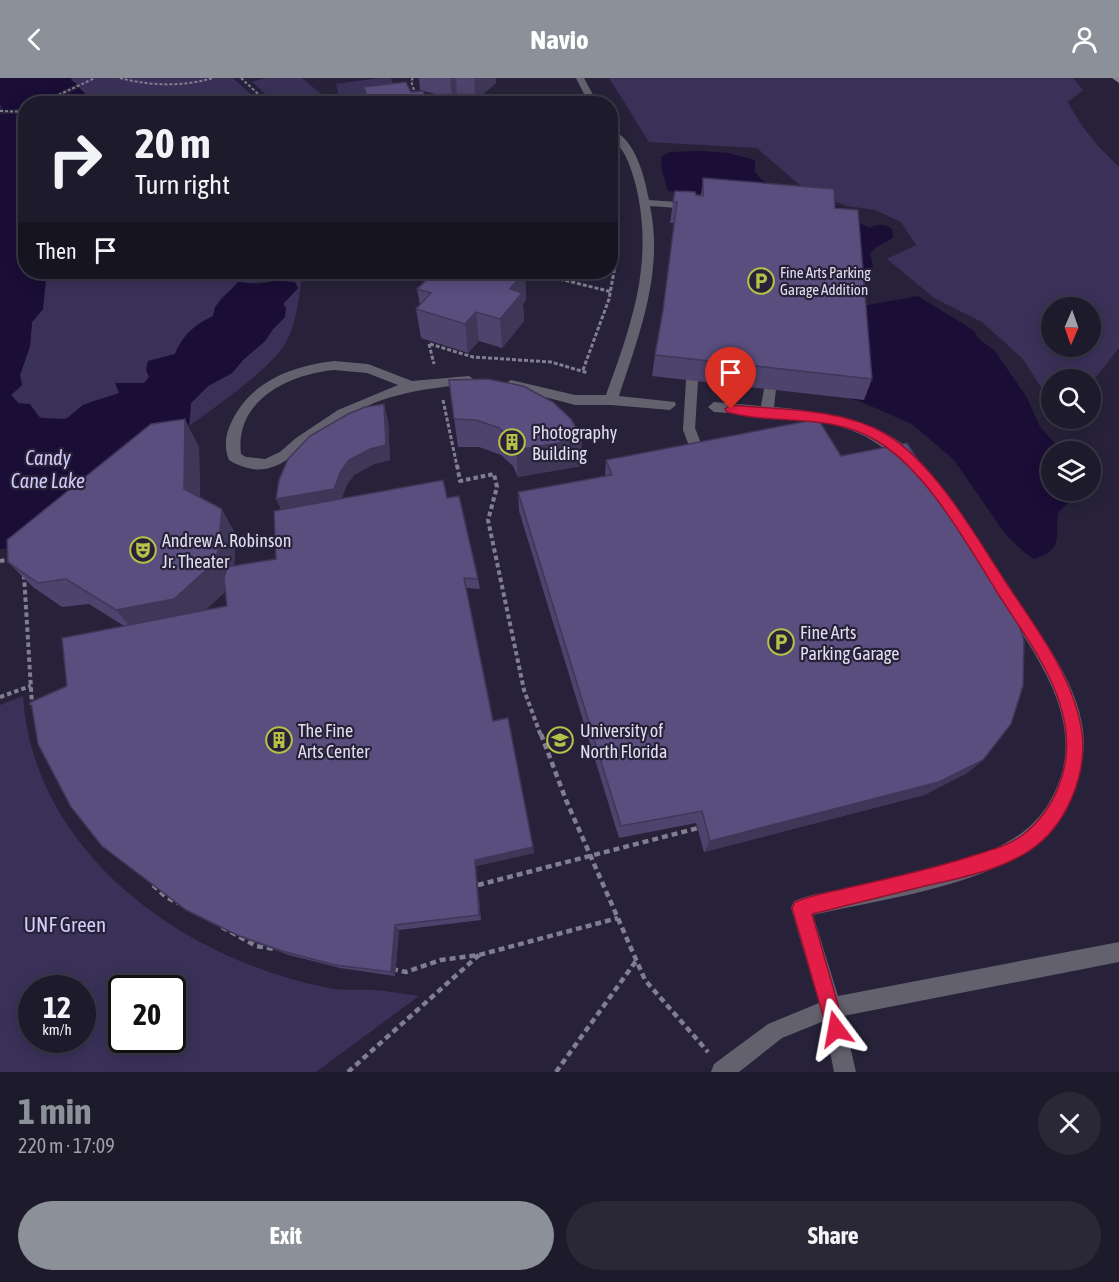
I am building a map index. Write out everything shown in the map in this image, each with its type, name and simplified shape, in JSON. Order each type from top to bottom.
[{"type":"lane","points":[[580,78],[590,96]]},
{"type":"lane","points":[[611,400],[637,326],[650,269],[651,237],[645,203],[628,148],[618,139]]},
{"type":"lane","points":[[645,203],[700,207]]},
{"type":"lane","points":[[410,386],[386,374],[355,366],[319,365],[286,376],[259,392],[245,411],[232,435],[234,456],[243,462],[266,464],[285,456],[301,441],[343,413],[410,386],[504,382],[563,398],[670,405]]},
{"type":"lane","points":[[692,381],[688,429],[701,460]]},
{"type":"lane","points":[[767,412],[770,390]]},
{"type":"lane","points":[[714,407],[825,418],[851,424],[881,437],[917,466]]},
{"type":"lane","points":[[845,1072],[831,1008],[801,908],[919,880],[1003,855],[1030,839],[1053,814],[1065,796],[1071,777],[1075,736],[1070,710],[1059,682],[975,545],[930,482]]},
{"type":"lane","points":[[723,1071],[775,1031],[831,1008],[1119,952]]},
{"type":"path","points":[[56,96],[95,78]]},
{"type":"path","points":[[120,78],[135,83],[201,82],[213,78]]},
{"type":"path","points":[[241,78],[260,96]]},
{"type":"path","points":[[413,78],[411,81],[416,96]]},
{"type":"path","points":[[0,111],[18,112]]},
{"type":"path","points":[[618,214],[618,255]]},
{"type":"path","points":[[558,279],[612,292]]},
{"type":"path","points":[[583,370],[612,292],[614,279]]},
{"type":"path","points":[[588,373],[569,364],[555,361],[486,359],[458,355],[429,344],[440,383],[460,481],[494,474],[497,487],[488,520],[524,690],[566,800],[645,980],[723,1071]]},
{"type":"path","points":[[0,561],[12,559]]},
{"type":"path","points":[[24,568],[33,709]]},
{"type":"path","points":[[0,697],[31,686]]},
{"type":"path","points":[[478,885],[698,828]]},
{"type":"path","points":[[150,882],[166,897],[186,908]]},
{"type":"path","points":[[383,968],[406,972],[441,960],[480,955],[618,918]]},
{"type":"path","points":[[216,924],[256,946],[279,950]]},
{"type":"path","points":[[348,1072],[480,955]]},
{"type":"path","points":[[556,1072],[637,961]]},
{"type":"green space","points":[[72,78],[233,78],[252,96],[85,96],[71,80]]},
{"type":"green space","points":[[265,78],[302,78],[323,96],[268,96],[252,82]]},
{"type":"green space","points":[[391,78],[396,93],[339,96],[336,84]]},
{"type":"green space","points":[[609,78],[1073,78],[1083,90],[1068,102],[1090,137],[1119,167],[1119,348],[1101,370],[1041,369],[1041,387],[1023,359],[982,322],[934,298],[887,259],[916,245],[901,222],[875,210],[847,206],[803,188],[757,148],[649,142]]},
{"type":"green space","points":[[41,279],[302,279],[292,327],[278,354],[241,388],[189,426],[191,403],[208,386],[232,373],[265,341],[285,317],[283,304],[298,288],[287,281],[253,283],[232,289],[217,304],[213,316],[185,337],[175,354],[148,361],[149,377],[144,384],[116,383],[120,393],[87,403],[70,417],[57,420],[42,418],[22,406],[11,395],[22,385],[20,375],[30,346],[32,322],[43,309]]},
{"type":"green space","name":"UNF Green","points":[[23,696],[33,752],[55,804],[86,850],[125,890],[171,925],[221,953],[275,974],[334,989],[380,990],[419,996],[316,1072],[0,1072],[0,705]]},
{"type":"water","points":[[0,78],[72,78],[71,80],[77,84],[51,96],[18,96],[18,109],[4,110],[0,104]]},
{"type":"water","points":[[79,88],[87,96],[65,96]]},
{"type":"water","name":"Candy Cane Lake","points":[[0,114],[18,114],[18,279],[46,280],[43,309],[32,322],[30,346],[20,375],[22,385],[11,395],[18,403],[30,404],[40,418],[66,419],[83,405],[119,393],[115,383],[144,383],[149,377],[146,370],[148,361],[175,354],[182,341],[195,327],[213,316],[215,307],[238,282],[259,284],[275,281],[295,282],[298,288],[283,304],[286,308],[285,317],[265,341],[232,373],[208,386],[191,403],[189,426],[183,433],[31,544],[0,549]]},
{"type":"water","points":[[670,152],[728,153],[755,160],[755,172],[763,181],[820,202],[844,208],[861,224],[870,228],[879,225],[887,226],[892,229],[893,238],[875,248],[870,254],[872,269],[863,271],[743,198],[668,191],[662,171],[661,157]]},
{"type":"water","points":[[918,296],[973,330],[980,340],[994,350],[1026,396],[1041,429],[1053,441],[1041,441],[1041,501],[1069,501],[1058,513],[1056,542],[1050,551],[1034,559],[1025,553],[1006,535],[954,460],[912,424],[859,401],[820,390],[857,307]]},
{"type":"building","points":[[406,82],[411,92],[423,91],[425,96],[344,96],[366,93],[364,87]]},
{"type":"building","name":"Fine Arts Parking Garage Addition","points":[[703,178],[834,189],[835,208],[858,210],[872,379],[655,355],[677,202],[673,202],[675,191],[695,192],[696,195],[703,196]]},
{"type":"building","points":[[428,279],[518,279],[510,289],[522,293],[500,319],[476,312],[465,324],[416,309],[431,293],[417,289]]},
{"type":"building","points":[[488,379],[523,386],[553,402],[571,419],[582,439],[516,450],[511,439],[499,428],[476,420],[454,419],[449,380]]},
{"type":"building","points":[[384,404],[386,445],[370,449],[349,460],[341,471],[334,489],[276,499],[279,480],[288,459],[310,436],[348,414],[365,407]]},
{"type":"building","name":"Andrew A. Robinson Jr. Theater","points":[[185,419],[184,489],[222,509],[218,551],[214,563],[174,599],[116,610],[66,579],[38,583],[8,562],[7,540],[151,424]]},
{"type":"building","name":"Fine Arts Parking Garage","points":[[818,419],[841,456],[907,443],[1014,609],[1024,640],[1023,686],[1011,724],[983,760],[939,782],[710,841],[702,811],[621,826],[518,492],[612,475],[606,460]]},
{"type":"building","name":"The Fine Arts Center","points":[[443,480],[447,498],[459,496],[478,579],[464,578],[493,721],[508,718],[533,847],[475,860],[479,915],[395,925],[391,972],[335,965],[282,951],[237,935],[186,910],[102,846],[71,807],[38,744],[31,702],[67,686],[62,638],[227,606],[224,578],[227,567],[276,559],[274,511]]},
{"type":"place","name":"Fine Arts Parking Garage Addition","points":[[761,281]]},
{"type":"place","name":"Photography Building","points":[[512,442]]},
{"type":"place","name":"Andrew A. Robinson Jr. Theater","points":[[143,550]]},
{"type":"place","name":"Fine Arts Parking Garage","points":[[781,642]]},
{"type":"place","name":"The Fine Arts Center","points":[[279,740]]},
{"type":"place","name":"University of North Florida","points":[[560,740]]},
{"type":"route","points":[[731,409],[825,418],[851,424],[881,437],[906,455],[930,482],[975,545],[1039,647],[1059,682],[1070,710],[1075,736],[1071,777],[1065,796],[1053,814],[1030,839],[1003,855],[958,870],[801,908],[836,1029]]}]
